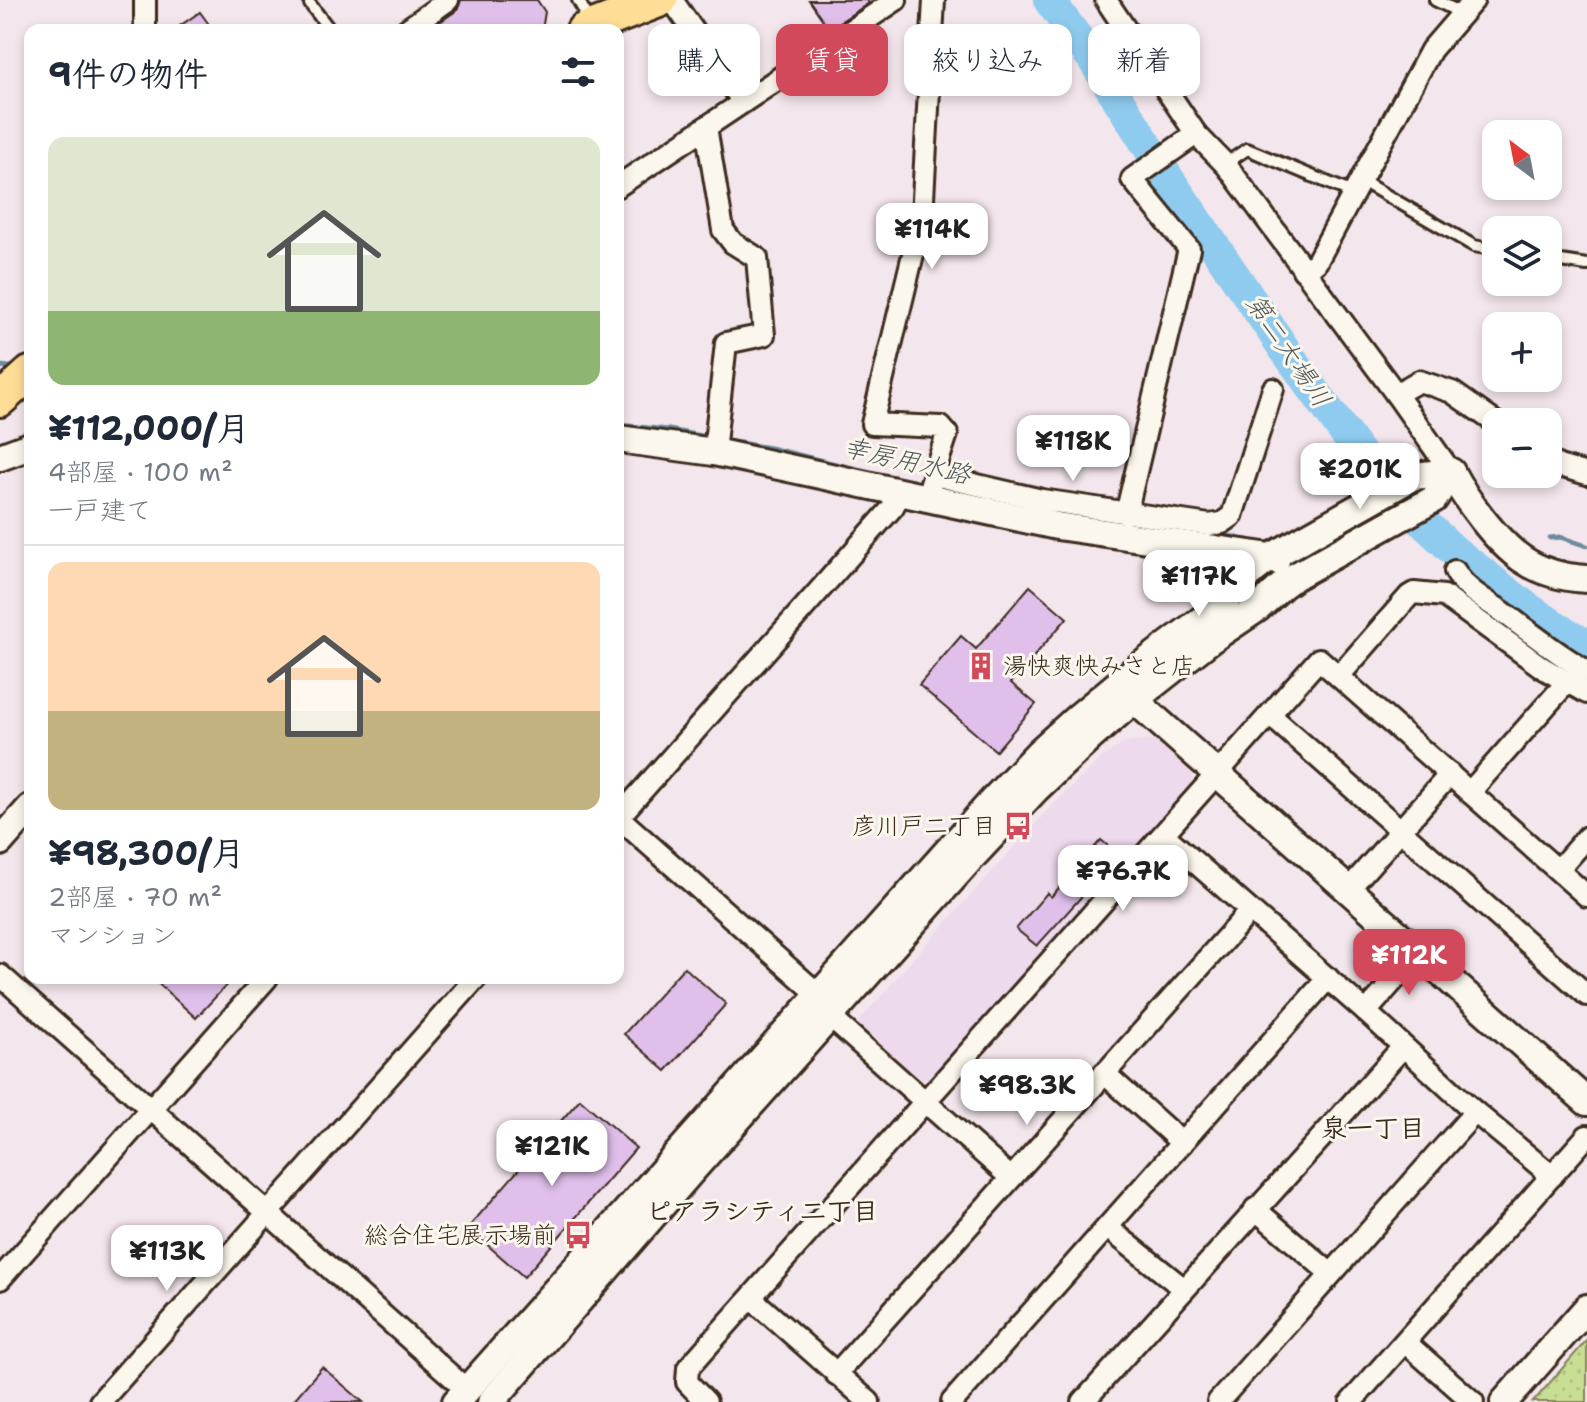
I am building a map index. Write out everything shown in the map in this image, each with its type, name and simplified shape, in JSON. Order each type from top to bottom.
[{"type":"main road","points":[[585,19],[661,0]]},
{"type":"main road","points":[[0,400],[24,379]]},
{"type":"street","points":[[145,0],[145,24]]},
{"type":"street","points":[[414,24],[448,0]]},
{"type":"street","points":[[672,0],[743,102]]},
{"type":"street","points":[[624,182],[896,0]]},
{"type":"street","points":[[624,810],[893,507],[920,488],[947,434],[941,427],[872,424],[922,217],[934,0]]},
{"type":"street","points":[[1106,0],[1189,140],[1225,164],[1396,394],[1493,532],[1522,559],[1550,573],[1587,579]]},
{"type":"street","points":[[1303,270],[1316,263],[1431,50],[1469,7]]},
{"type":"street","points":[[706,127],[723,230],[733,243],[757,258],[764,335],[726,343],[715,444]]},
{"type":"street","points":[[1126,514],[1189,249],[1132,179],[1189,140]]},
{"type":"street","points":[[1396,394],[1419,381],[1452,392],[1482,413]]},
{"type":"street","points":[[920,488],[1042,500],[1209,525],[1222,523],[1232,516],[1273,389]]},
{"type":"street","points":[[624,439],[715,444],[920,488],[1057,526],[1271,557],[1294,577]]},
{"type":"street","points":[[0,457],[24,448]]},
{"type":"street","points":[[1562,467],[1587,474]]},
{"type":"street","points":[[1125,692],[1271,557],[1414,476],[1451,472]]},
{"type":"street","points":[[0,975],[480,1399],[689,1142],[824,1005],[994,799],[1038,753],[1125,692],[1258,608],[1294,577],[1434,499],[1451,472]]},
{"type":"street","points":[[1455,571],[1482,597],[1587,671]]},
{"type":"street","points":[[1339,676],[1414,593],[1444,596],[1543,668],[1587,693]]},
{"type":"street","points":[[706,1402],[687,1382],[688,1368],[1319,659],[1587,896]]},
{"type":"street","points":[[1470,792],[1567,682]]},
{"type":"street","points":[[1125,692],[1587,1102]]},
{"type":"street","points":[[1270,715],[1587,995]]},
{"type":"street","points":[[1348,890],[1450,774]]},
{"type":"street","points":[[0,842],[24,815]]},
{"type":"street","points":[[624,822],[1011,1178]]},
{"type":"street","points":[[1164,835],[1475,1112],[1552,1176]]},
{"type":"street","points":[[1558,870],[1587,837]]},
{"type":"street","points":[[836,1374],[1250,911]]},
{"type":"street","points":[[1366,1012],[1418,953]]},
{"type":"street","points":[[952,1402],[1328,978]]},
{"type":"street","points":[[0,1279],[262,984]]},
{"type":"street","points":[[100,1402],[471,984]]},
{"type":"street","points":[[1083,1402],[1403,1047]]},
{"type":"street","points":[[1104,1073],[1182,1143]]},
{"type":"street","points":[[1218,1402],[1475,1112]]},
{"type":"street","points":[[1351,1402],[1587,1136]]},
{"type":"street","points":[[1255,1209],[1331,1274]]},
{"type":"street","points":[[1108,1228],[1184,1289]]},
{"type":"street","points":[[751,1298],[869,1402]]},
{"type":"street","points":[[1504,1402],[1587,1308]]},
{"type":"street","points":[[1405,1342],[1473,1402]]},
{"type":"lane","points":[[1435,0],[1469,7]]},
{"type":"lane","points":[[310,4],[325,24]]},
{"type":"lane","points":[[1225,164],[1247,149],[1357,187],[1482,247]]},
{"type":"lane","points":[[1562,261],[1587,265]]},
{"type":"shaded area","points":[[1158,741],[1193,774],[1193,787],[933,1081],[918,1080],[856,1025],[1048,810],[1102,757],[1127,742]]},
{"type":"green space","points":[[1587,1340],[1587,1402],[1533,1402]]},
{"type":"building","points":[[461,0],[537,0],[545,12],[543,24],[437,24],[459,6]]},
{"type":"building","points":[[809,0],[867,0],[869,3],[837,24],[826,24]]},
{"type":"building","points":[[200,12],[209,24],[183,24]]},
{"type":"building","name":"湯快爽快みさと店","points":[[1030,586],[1067,618],[1011,683],[1036,704],[996,751],[919,685],[961,636],[976,649]]},
{"type":"building","points":[[1101,840],[1119,855],[1037,946],[1016,929],[1047,893],[1051,897]]},
{"type":"building","points":[[684,967],[726,1004],[666,1071],[624,1034]]},
{"type":"building","points":[[159,984],[227,984],[196,1018]]},
{"type":"building","points":[[580,1099],[636,1148],[524,1277],[468,1228]]},
{"type":"building","points":[[322,1367],[363,1402],[292,1402]]},
{"type":"waterway","name":"第二大場川","points":[[1049,0],[1092,58],[1166,175],[1285,350],[1380,482],[1454,551],[1525,606],[1587,645]]},
{"type":"waterway","name":"幸房用水路","points":[[0,366],[19,368]]},
{"type":"waterway","name":"幸房用水路","points":[[624,426],[712,438]]},
{"type":"waterway","name":"幸房用水路","points":[[722,440],[770,448],[872,473]]},
{"type":"waterway","name":"幸房用水路","points":[[1208,534],[1236,537]]},
{"type":"waterway","name":"幸房用水路","points":[[1550,538],[1560,537],[1587,546]]},
{"type":"place","name":"湯快爽快みさと店","points":[[981,666]]},
{"type":"place","name":"彦川戸二丁目","points":[[1018,826]]},
{"type":"place","name":"総合住宅展示場前","points":[[578,1235]]},
{"type":"district","name":"泉一丁目","points":[[1373,1127]]},
{"type":"district","name":"ピアラシティ二丁目","points":[[762,1210]]}]
